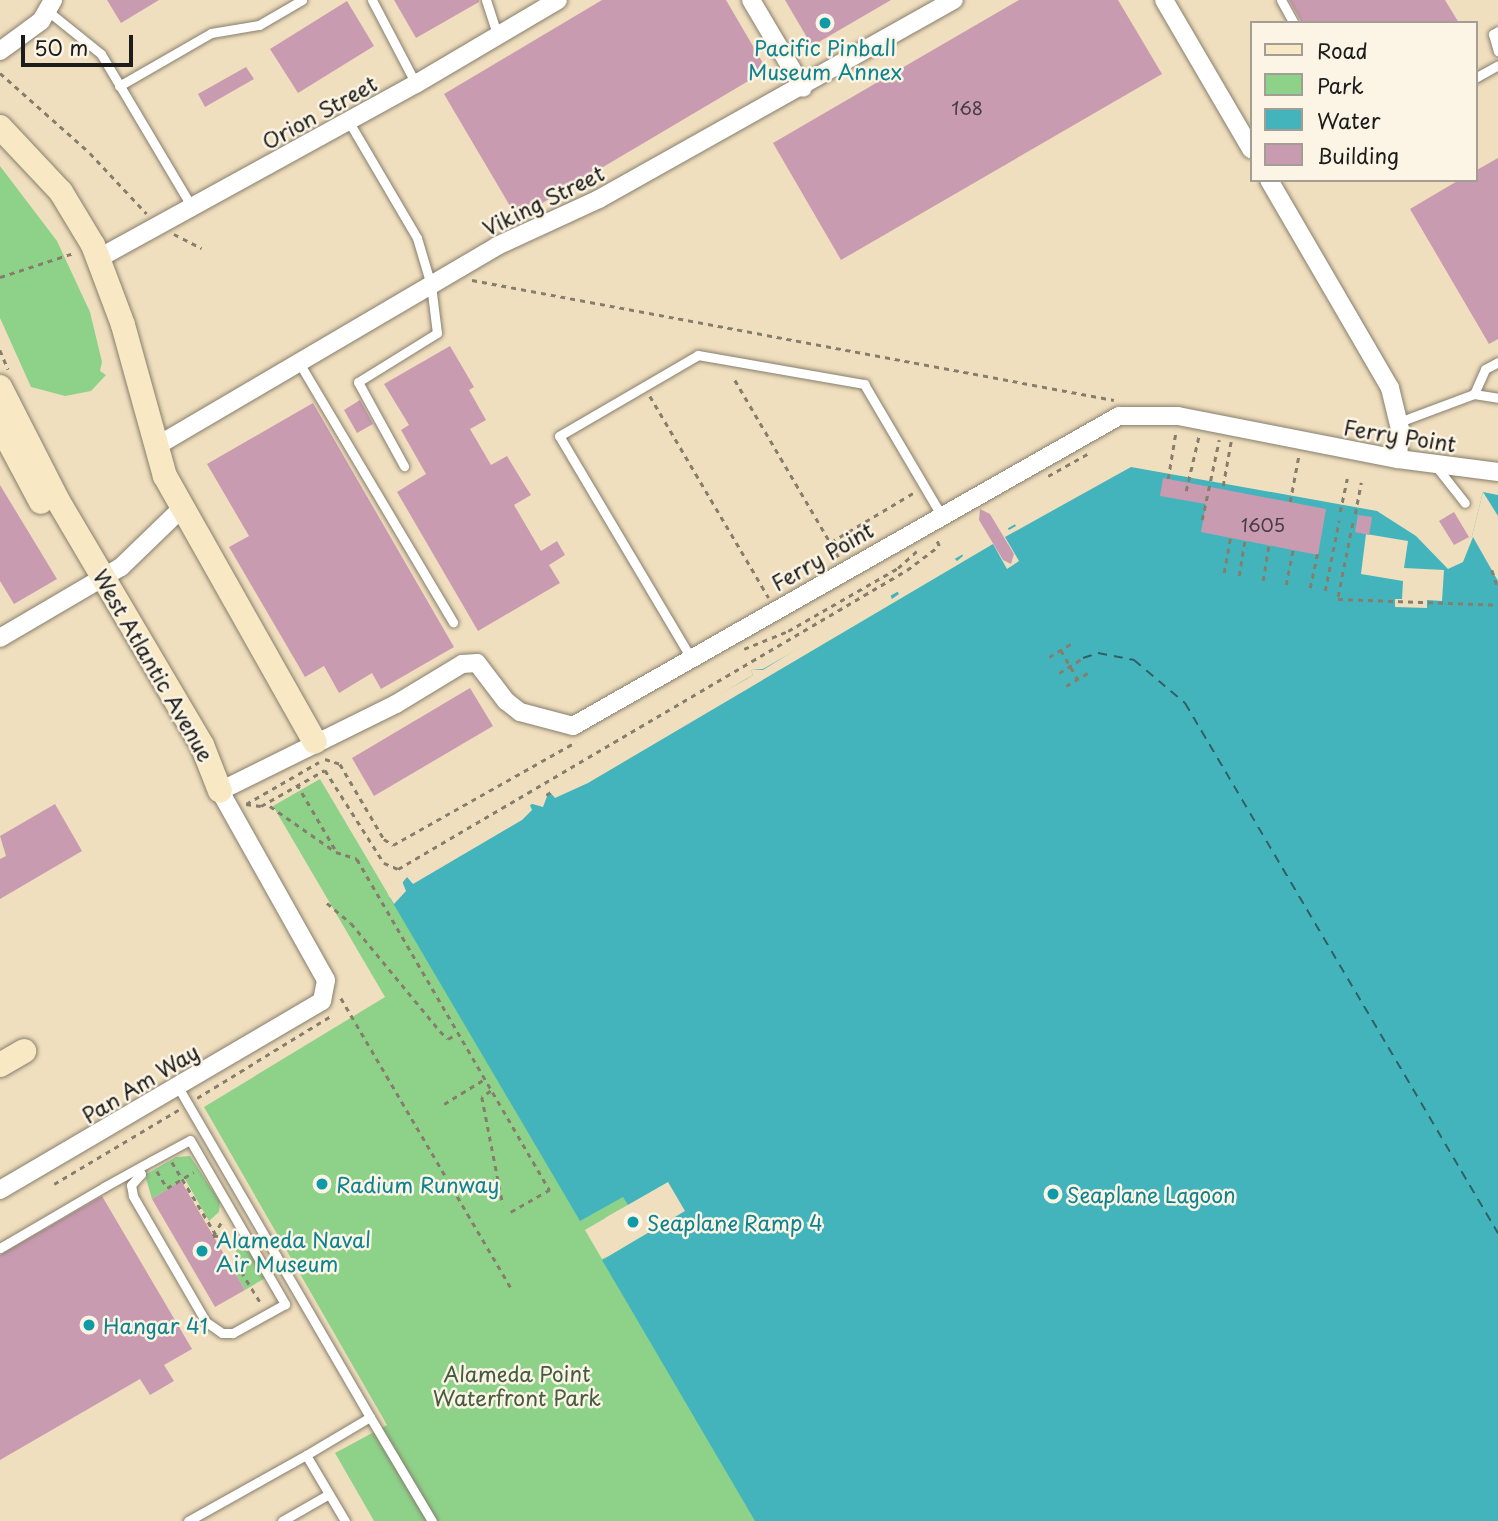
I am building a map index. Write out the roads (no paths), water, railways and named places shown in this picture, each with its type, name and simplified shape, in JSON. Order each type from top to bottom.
[{"type":"street","name":"Orion Street","points":[[96,251],[162,226],[416,85],[558,0]]},
{"type":"street","points":[[751,0],[803,88]]},
{"type":"street","name":"Viking Street","points":[[155,447],[448,275],[803,88],[954,0]]},
{"type":"street","points":[[1164,0],[1250,147]]},
{"type":"street","points":[[0,50],[51,6]]},
{"type":"street","points":[[0,127],[61,192],[96,251],[123,325],[155,447],[181,509],[315,742]]},
{"type":"street","points":[[1270,182],[1390,388],[1399,422],[1398,459]]},
{"type":"street","name":"West Atlantic Avenue","points":[[0,387],[97,581]]},
{"type":"street","name":"Ferry Point","points":[[220,791],[396,704],[470,661],[478,663],[506,701],[520,712],[537,720],[573,726],[1107,419],[1142,413],[1178,416],[1398,459],[1498,472]]},
{"type":"street","name":"West Atlantic Avenue","points":[[0,425],[201,745],[220,791]]},
{"type":"street","points":[[0,638],[126,562],[181,509]]},
{"type":"street","name":"Pan Am Way","points":[[0,1190],[322,1000],[326,979],[220,791]]},
{"type":"street","points":[[0,1065],[24,1051]]},
{"type":"lane","points":[[119,86],[211,33],[259,25],[302,0]]},
{"type":"lane","points":[[372,0],[416,85]]},
{"type":"lane","points":[[486,0],[498,36]]},
{"type":"lane","points":[[1281,0],[1293,21]]},
{"type":"lane","points":[[51,6],[101,54],[192,209]]},
{"type":"lane","points":[[1498,31],[1493,34],[1498,51]]},
{"type":"lane","points":[[1477,77],[1498,65]]},
{"type":"lane","points":[[349,122],[417,238],[431,285],[438,333],[358,382],[404,466]]},
{"type":"lane","points":[[691,658],[559,436],[698,355],[864,384],[940,513]]},
{"type":"lane","points":[[298,361],[453,622]]},
{"type":"lane","points":[[1474,394],[1485,369],[1498,362]]},
{"type":"lane","points":[[1399,422],[1474,394],[1498,398]]},
{"type":"lane","points":[[1434,463],[1465,503]]},
{"type":"lane","points":[[178,1087],[432,1521]]},
{"type":"lane","points":[[0,1247],[151,1161],[190,1140],[285,1304],[233,1332],[222,1333],[206,1322],[133,1196],[131,1185],[141,1174],[137,1169]]},
{"type":"lane","points":[[188,1521],[370,1417]]},
{"type":"lane","points":[[306,1455],[345,1521]]},
{"type":"lane","points":[[282,1521],[329,1494]]},
{"type":"water","points":[[1130,458],[1401,511],[1451,556],[1472,536],[1483,492],[1498,495],[1498,1521],[755,1521],[602,1260],[625,1246],[608,1217],[628,1205],[623,1197],[580,1221],[390,898],[407,877],[753,675],[751,670],[763,669]]},
{"type":"place","name":"Pacific Pinball Museum Annex","points":[[825,23]]},
{"type":"place","name":"Radium Runway","points":[[322,1184]]},
{"type":"place","name":"Seaplane Lagoon","points":[[1053,1194]]},
{"type":"place","name":"Seaplane Ramp 4","points":[[633,1222]]},
{"type":"place","name":"Alameda Naval Air Museum","points":[[202,1251]]},
{"type":"place","name":"Hangar 41","points":[[89,1325]]},
{"type":"park label","name":"Alameda Point Waterfront Park","points":[[517,1385]]}]
